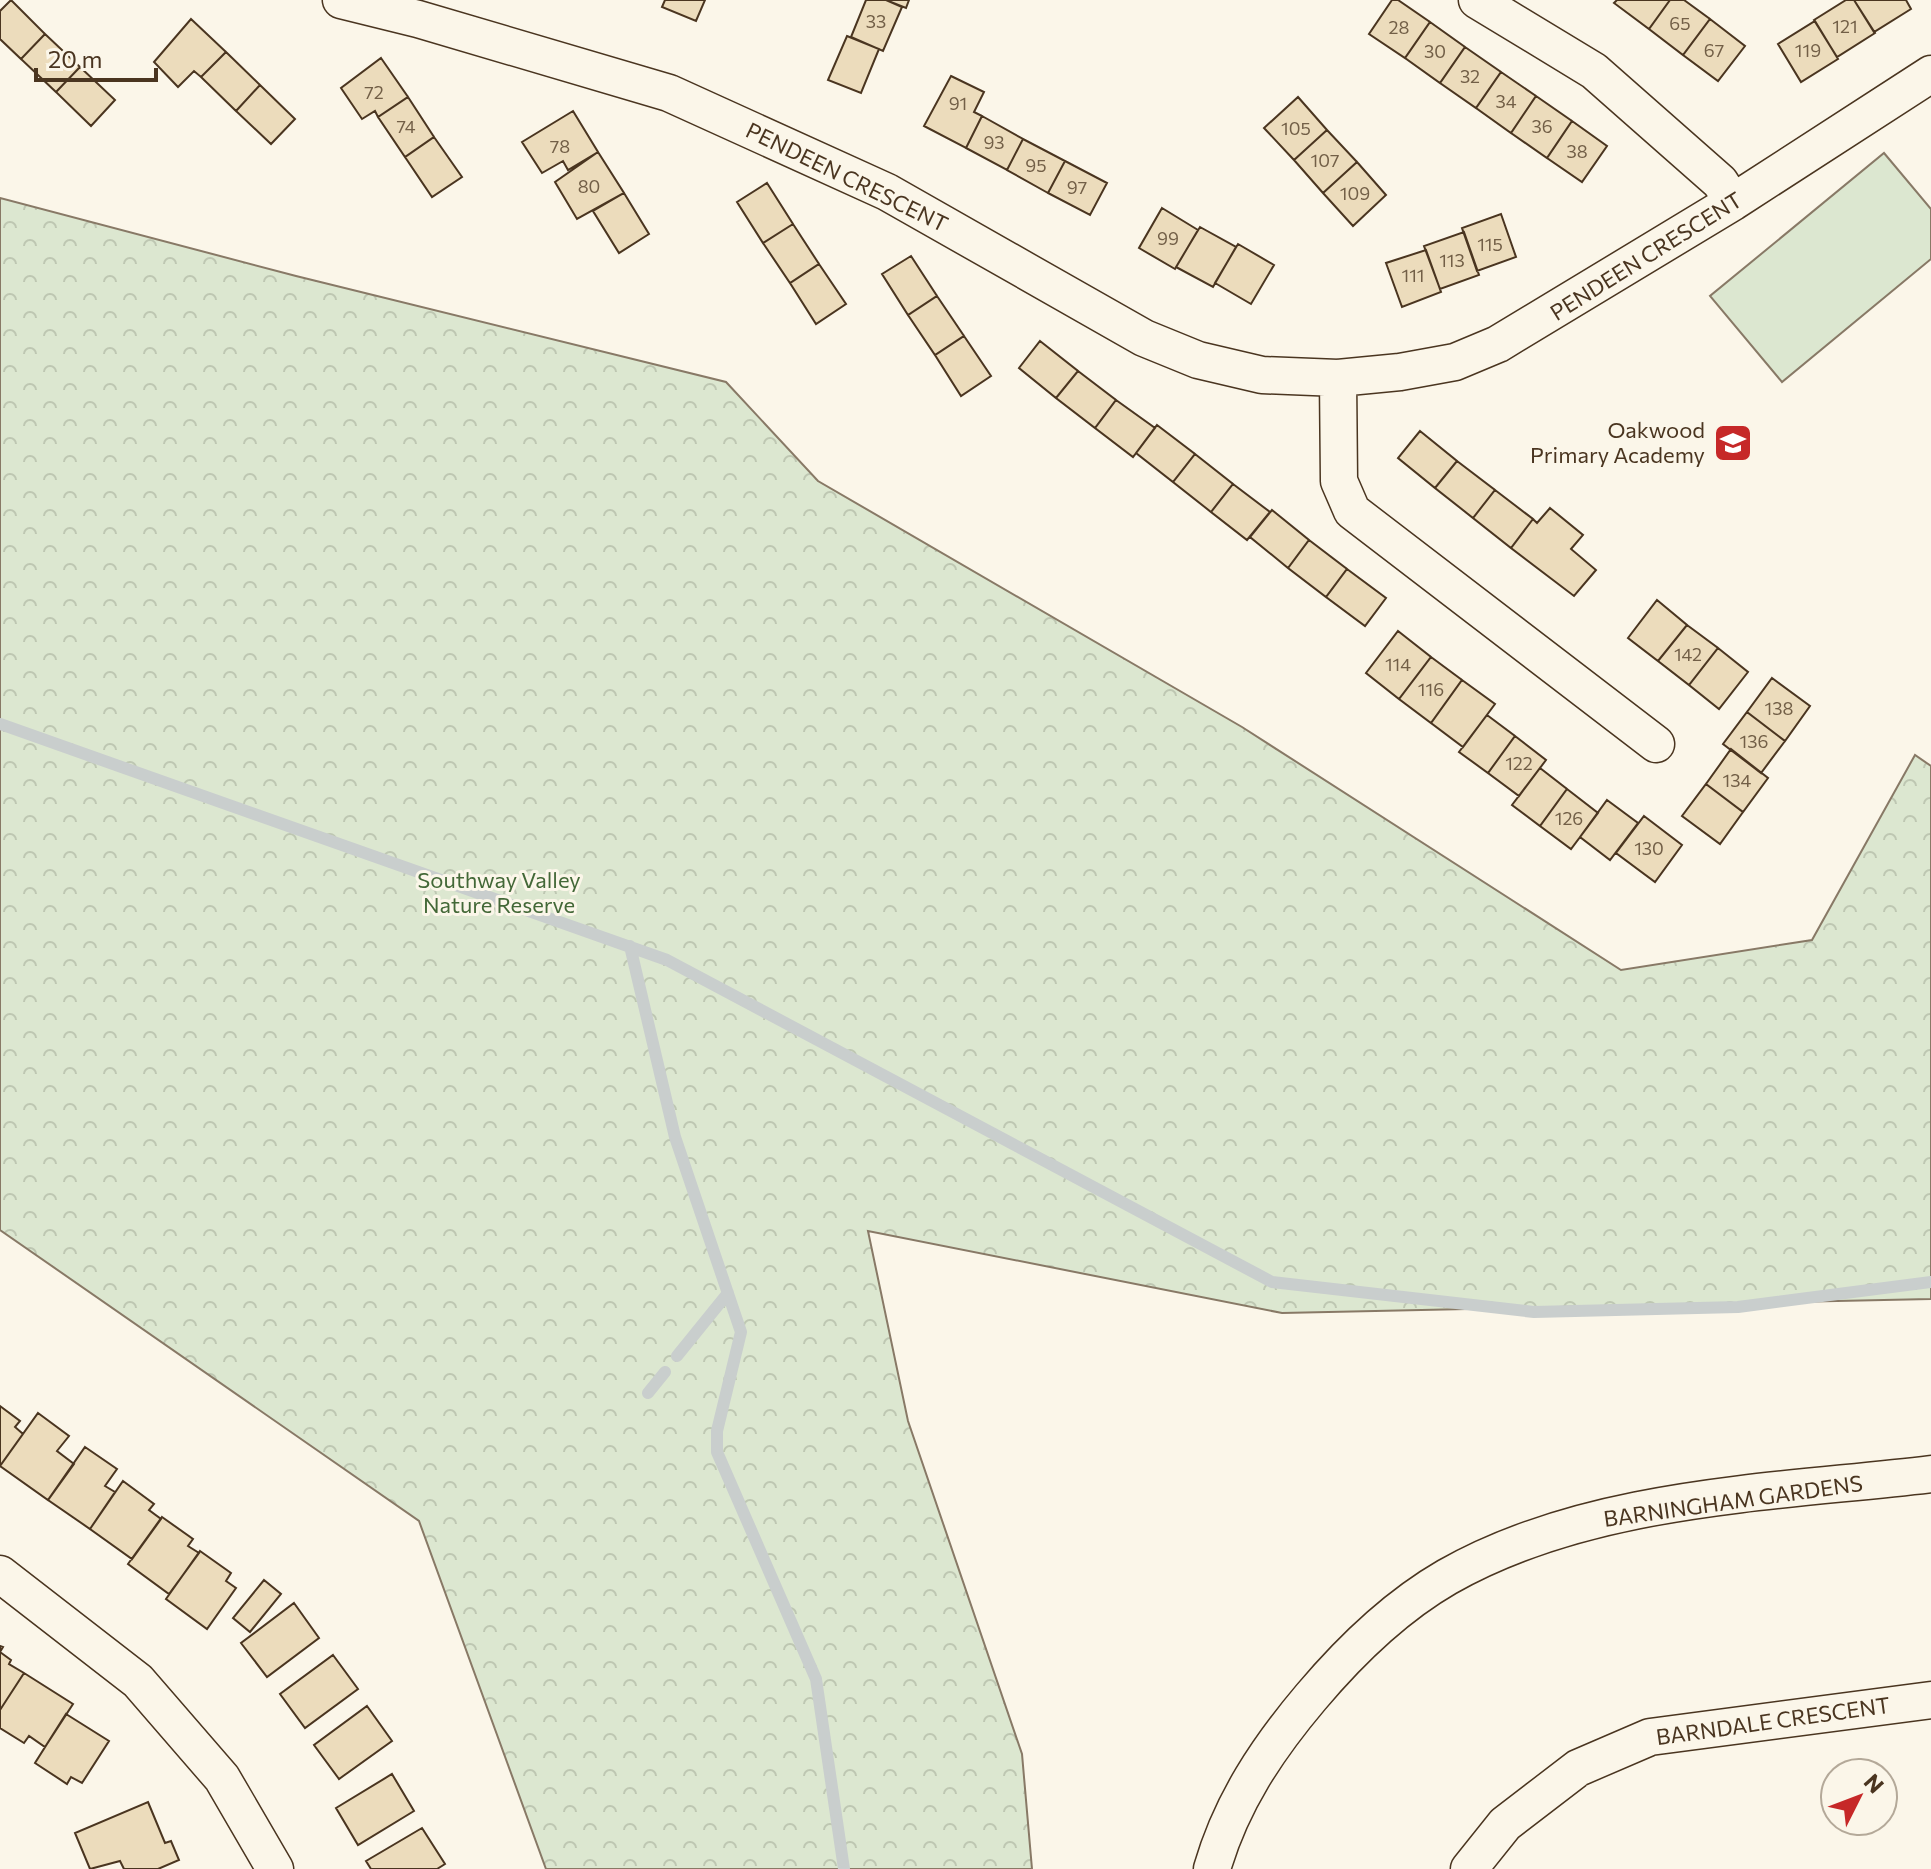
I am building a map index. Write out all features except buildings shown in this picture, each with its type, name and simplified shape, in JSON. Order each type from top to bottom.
[{"type":"street","name":"PENDEEN CRESCENT","points":[[341,0],[418,19],[669,93],[887,192],[1144,338],[1188,356],[1262,375],[1338,378],[1455,362],[1498,344],[1733,202],[1931,74]]},
{"type":"street","points":[[1477,0],[1594,71],[1720,182],[1733,202]]},
{"type":"street","points":[[1338,378],[1339,481],[1352,511],[1656,744]]},
{"type":"street","name":"BARNINGHAM GARDENS","points":[[1212,1869],[1244,1786],[1278,1735],[1333,1671],[1382,1624],[1446,1578],[1500,1552],[1609,1516],[1931,1474]]},
{"type":"street","points":[[0,1574],[138,1681],[222,1778],[275,1869]]},
{"type":"street","name":"BARNDALE CRESCENT","points":[[1469,1869],[1505,1824],[1578,1768],[1650,1737],[1931,1700]]},
{"type":"green space","points":[[1884,153],[1931,209],[1931,259],[1782,382],[1710,296]]},
{"type":"green space","name":"Southway Valley Nature Reserve","points":[[0,198],[296,276],[726,382],[818,481],[1242,727],[1621,970],[1812,940],[1915,755],[1931,766],[1931,1299],[1282,1313],[868,1231],[908,1421],[1022,1754],[1032,1869],[546,1869],[419,1521],[0,1230]]},
{"type":"waterway","points":[[0,724],[667,960],[1272,1282],[1534,1312],[1738,1307],[1931,1282]]},
{"type":"waterway","points":[[630,946],[675,1137],[741,1332],[717,1431],[717,1452],[816,1679],[844,1869]]},
{"type":"waterway","points":[[677,1356],[728,1293]]},
{"type":"waterway","points":[[648,1393],[665,1372]]},
{"type":"place","name":"Oakwood Primary Academy","points":[[1733,443]]}]
